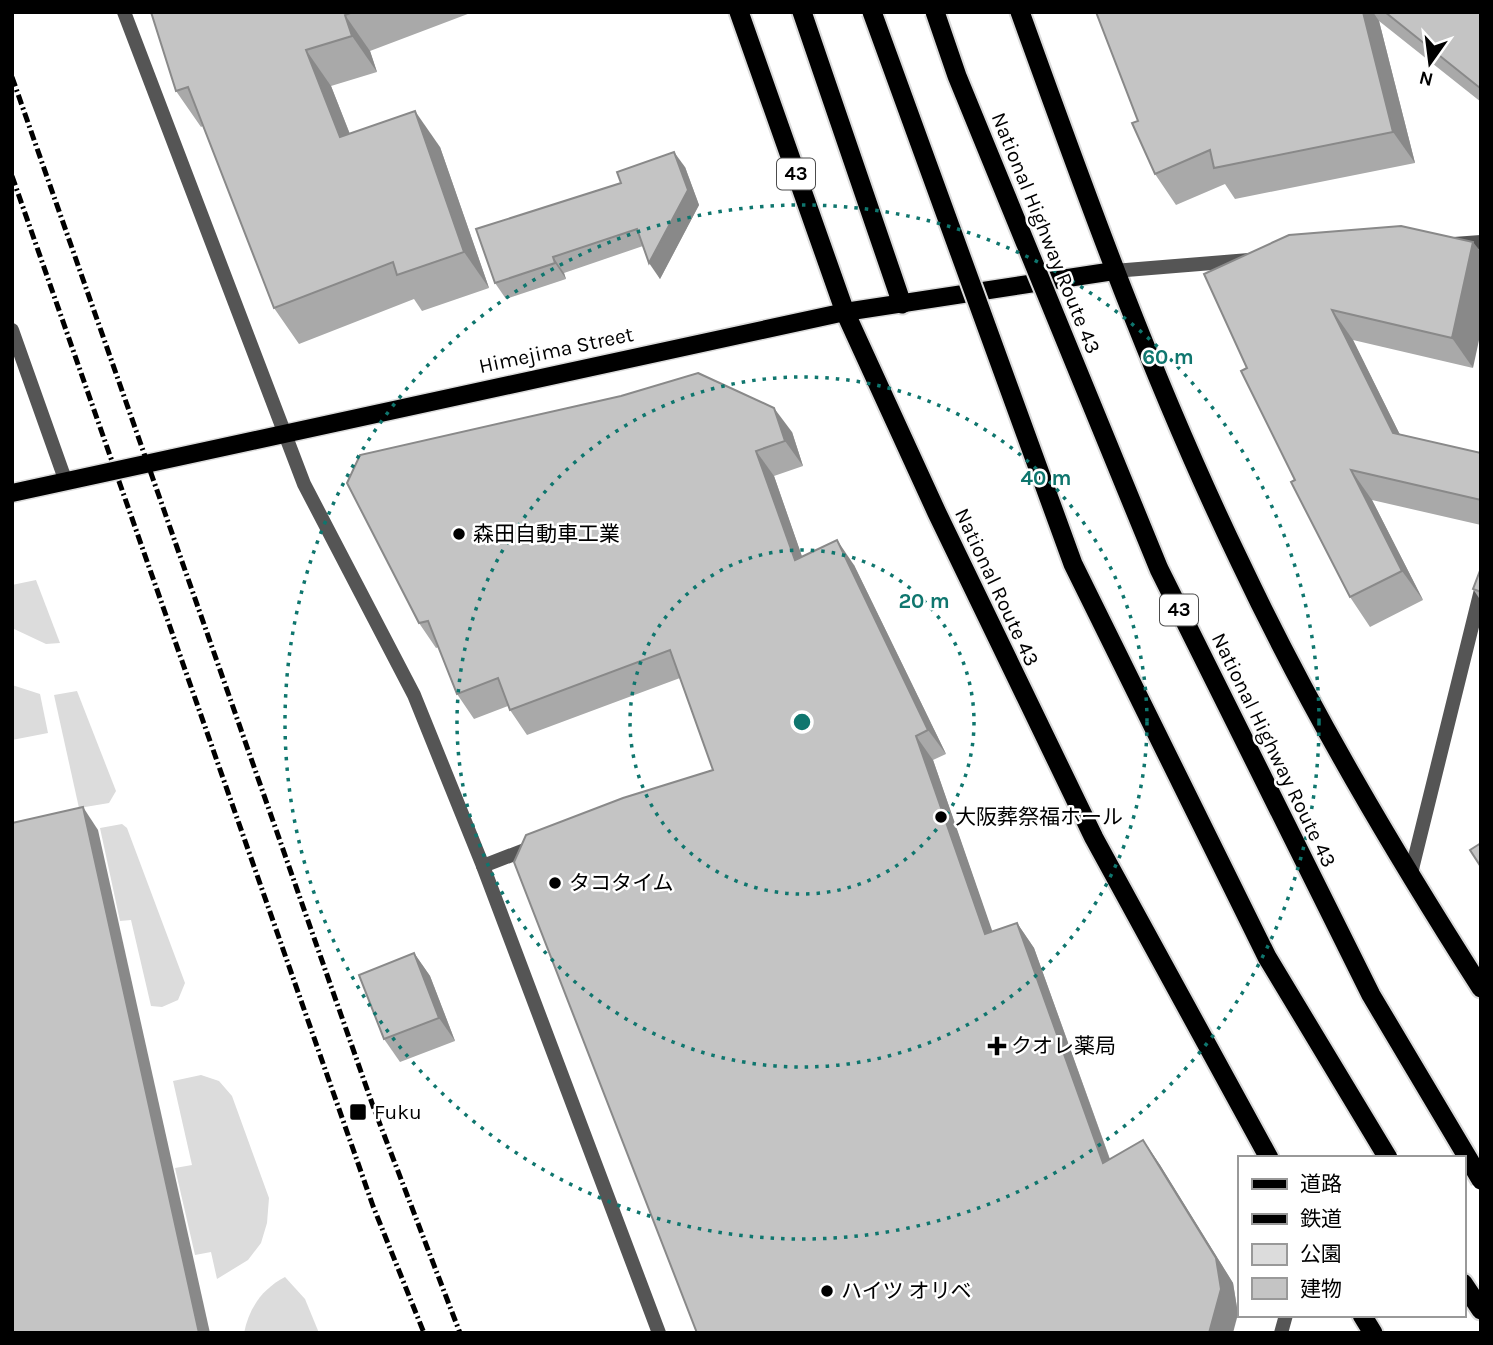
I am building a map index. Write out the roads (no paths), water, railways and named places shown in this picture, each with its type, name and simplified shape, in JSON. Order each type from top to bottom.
[{"type":"highway","name":"National Route 43","points":[[738,12],[845,312],[998,644],[1094,838],[1268,1156]]},
{"type":"highway","points":[[802,12],[902,304]]},
{"type":"highway","points":[[872,12],[1073,564],[1267,957],[1387,1156]]},
{"type":"highway","name":"National Highway Route 43","points":[[936,12],[957,76],[1159,569],[1371,995],[1481,1180]]},
{"type":"highway","points":[[1020,12],[1114,271],[1239,562],[1350,775],[1410,877],[1481,988]]},
{"type":"highway","points":[[1465,1286],[1481,1310]]},
{"type":"highway","points":[[1363,1317],[1373,1333]]},
{"type":"main road","name":"Himejima Street","points":[[12,493],[845,312],[1114,271]]},
{"type":"street","points":[[124,12],[304,484],[414,695],[483,866],[659,1333]]},
{"type":"street","points":[[1441,245],[1481,242]]},
{"type":"street","points":[[1114,271],[1267,259]]},
{"type":"street","points":[[12,330],[66,482]]},
{"type":"street","points":[[1410,877],[1481,590]]},
{"type":"street","points":[[483,866],[547,841]]},
{"type":"railway","points":[[12,77],[373,1106],[460,1333]]},
{"type":"railway","points":[[12,176],[373,1206],[424,1333]]},
{"type":"place","name":"森田自動車工業","points":[[459,534]]},
{"type":"place","name":"大阪葬祭福ホール","points":[[941,817]]},
{"type":"place","name":"タコタイム","points":[[555,883]]},
{"type":"place","name":"クオレ薬局","points":[[997,1046]]},
{"type":"place","name":"Fuku","points":[[358,1112]]},
{"type":"place","name":"ハイツ オリベ","points":[[827,1291]]}]
